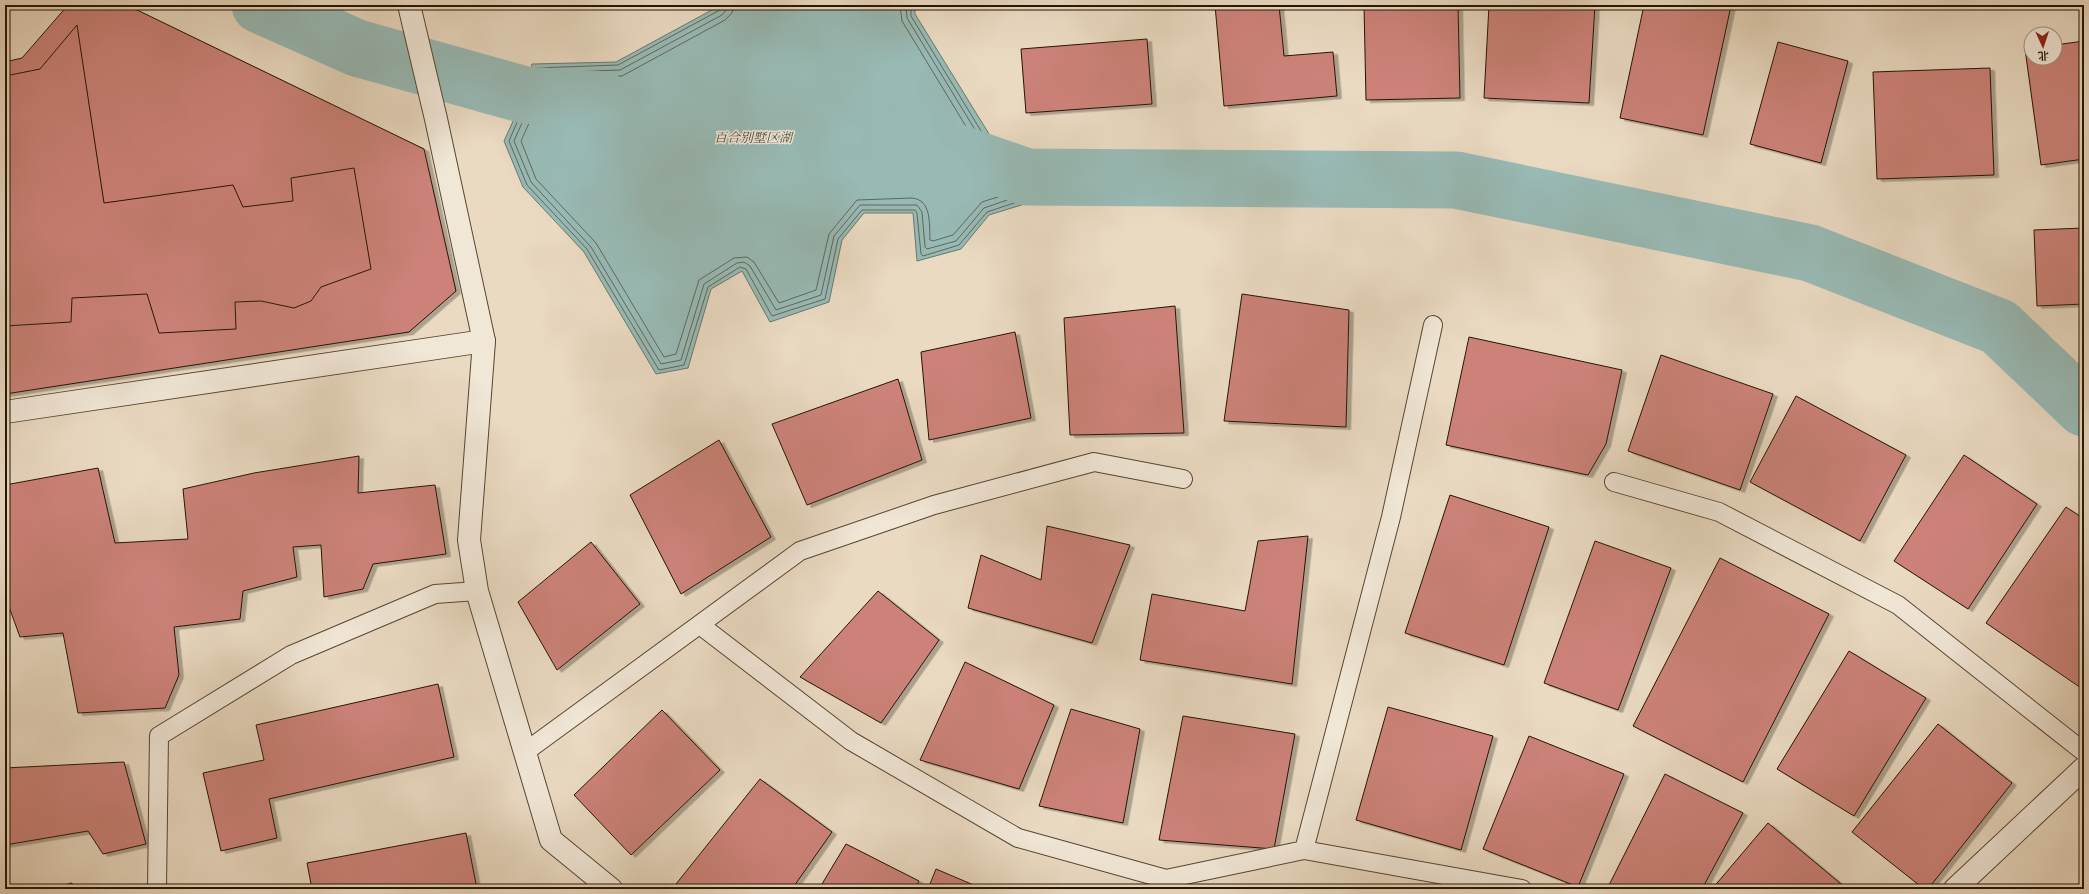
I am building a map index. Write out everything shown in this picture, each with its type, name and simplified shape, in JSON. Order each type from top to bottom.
[{"type":"street","points":[[409,5],[436,119],[484,341],[469,540],[477,591],[551,840],[611,889]]},
{"type":"street","points":[[5,412],[484,341]]},
{"type":"street","points":[[1955,889],[2084,768]]},
{"type":"lane","points":[[1304,850],[1391,517],[1433,325]]},
{"type":"lane","points":[[525,752],[800,552],[934,505],[1094,462],[1183,479]]},
{"type":"lane","points":[[1614,482],[1719,512],[1898,605],[2084,752]]},
{"type":"lane","points":[[157,889],[159,736],[291,655],[435,594],[477,591]]},
{"type":"lane","points":[[700,625],[851,741],[1018,838],[1166,879],[1304,850],[1522,889]]},
{"type":"water","name":"百合别墅区湖","points":[[721,5],[915,5],[915,14],[1031,202],[989,215],[961,249],[917,261],[913,213],[864,213],[842,240],[829,302],[770,322],[742,271],[711,289],[688,368],[656,374],[584,252],[523,187],[504,141],[525,95],[532,64],[616,62]]},
{"type":"building","points":[[68,5],[135,9],[424,149],[456,291],[409,332],[5,394],[5,62],[22,58]]},
{"type":"building","points":[[1215,5],[1279,5],[1284,56],[1333,52],[1337,96],[1224,106]]},
{"type":"building","points":[[1364,5],[1458,5],[1460,98],[1366,100]]},
{"type":"building","points":[[1489,5],[1595,5],[1589,103],[1484,98]]},
{"type":"building","points":[[1644,5],[1731,6],[1703,135],[1620,118]]},
{"type":"building","points":[[77,25],[104,203],[233,185],[243,207],[293,201],[291,178],[354,168],[371,269],[321,287],[311,301],[294,308],[261,301],[235,302],[236,329],[159,333],[147,294],[72,298],[71,322],[5,326],[5,76],[40,69]]},
{"type":"building","points":[[1147,39],[1152,104],[1026,113],[1021,49]]},
{"type":"building","points":[[2084,41],[2084,159],[2041,165],[2027,66],[2063,66],[2063,44]]},
{"type":"building","points":[[1778,42],[1848,61],[1821,163],[1750,144]]},
{"type":"building","points":[[1990,68],[1994,175],[1877,179],[1873,72]]},
{"type":"building","points":[[2084,228],[2084,304],[2037,306],[2034,230]]},
{"type":"building","points":[[1242,294],[1349,310],[1346,427],[1224,421]]},
{"type":"building","points":[[1175,306],[1184,433],[1070,435],[1064,318]]},
{"type":"building","points":[[1015,332],[1031,418],[929,440],[921,352]]},
{"type":"building","points":[[1469,337],[1622,370],[1606,444],[1588,475],[1446,445]]},
{"type":"building","points":[[1661,355],[1773,394],[1740,490],[1628,451]]},
{"type":"building","points":[[898,379],[922,460],[807,505],[772,424]]},
{"type":"building","points":[[1796,396],[1906,455],[1860,541],[1750,482]]},
{"type":"building","points":[[719,440],[771,537],[681,594],[630,495]]},
{"type":"building","points":[[1964,455],[2037,504],[1968,609],[1894,561]]},
{"type":"building","points":[[359,456],[358,493],[435,485],[446,554],[373,564],[363,589],[324,597],[321,545],[293,547],[297,577],[243,591],[240,619],[174,627],[179,675],[165,708],[78,713],[63,633],[20,637],[5,596],[5,485],[98,468],[115,543],[188,539],[183,489],[254,473]]},
{"type":"building","points":[[1450,495],[1549,527],[1504,665],[1405,633]]},
{"type":"building","points":[[2066,507],[2084,519],[2084,690],[1986,623]]},
{"type":"building","points":[[1047,526],[1130,545],[1092,643],[968,608],[981,555],[1041,580]]},
{"type":"building","points":[[1308,536],[1292,684],[1140,660],[1152,594],[1245,611],[1258,541]]},
{"type":"building","points":[[1595,541],[1671,568],[1618,710],[1544,683]]},
{"type":"building","points":[[591,542],[640,604],[557,670],[518,602]]},
{"type":"building","points":[[1720,558],[1829,614],[1743,782],[1633,726]]},
{"type":"building","points":[[878,591],[939,640],[881,723],[800,677]]},
{"type":"building","points":[[1849,651],[1926,698],[1854,816],[1777,769]]},
{"type":"building","points":[[965,662],[1054,705],[1019,789],[920,760]]},
{"type":"building","points":[[438,684],[454,757],[269,799],[277,838],[221,851],[203,773],[264,760],[256,725]]},
{"type":"building","points":[[1388,707],[1493,736],[1461,850],[1356,820]]},
{"type":"building","points":[[1071,709],[1140,729],[1123,823],[1039,806]]},
{"type":"building","points":[[662,710],[720,770],[631,855],[574,795]]},
{"type":"building","points":[[1183,716],[1295,734],[1274,849],[1159,840]]},
{"type":"building","points":[[1938,724],[2012,783],[1928,889],[1924,889],[1852,832]]},
{"type":"building","points":[[1529,736],[1624,774],[1578,887],[1483,849]]},
{"type":"building","points":[[124,762],[146,844],[103,854],[88,831],[5,845],[5,768]]},
{"type":"building","points":[[1665,774],[1743,813],[1702,889],[1607,889]]},
{"type":"building","points":[[760,779],[832,832],[792,889],[672,889]]},
{"type":"building","points":[[1768,823],[1847,889],[1712,889]]},
{"type":"building","points":[[466,833],[477,889],[312,889],[307,863]]},
{"type":"building","points":[[846,844],[919,881],[915,889],[819,889]]},
{"type":"building","points":[[936,869],[983,889],[928,889]]},
{"type":"building","points":[[72,883],[74,889],[48,889]]},
{"type":"waterway","points":[[260,5],[357,48],[525,95],[603,100]]},
{"type":"waterway","points":[[937,146],[1027,177],[1456,180],[1810,253],[1999,327],[2084,408]]}]
